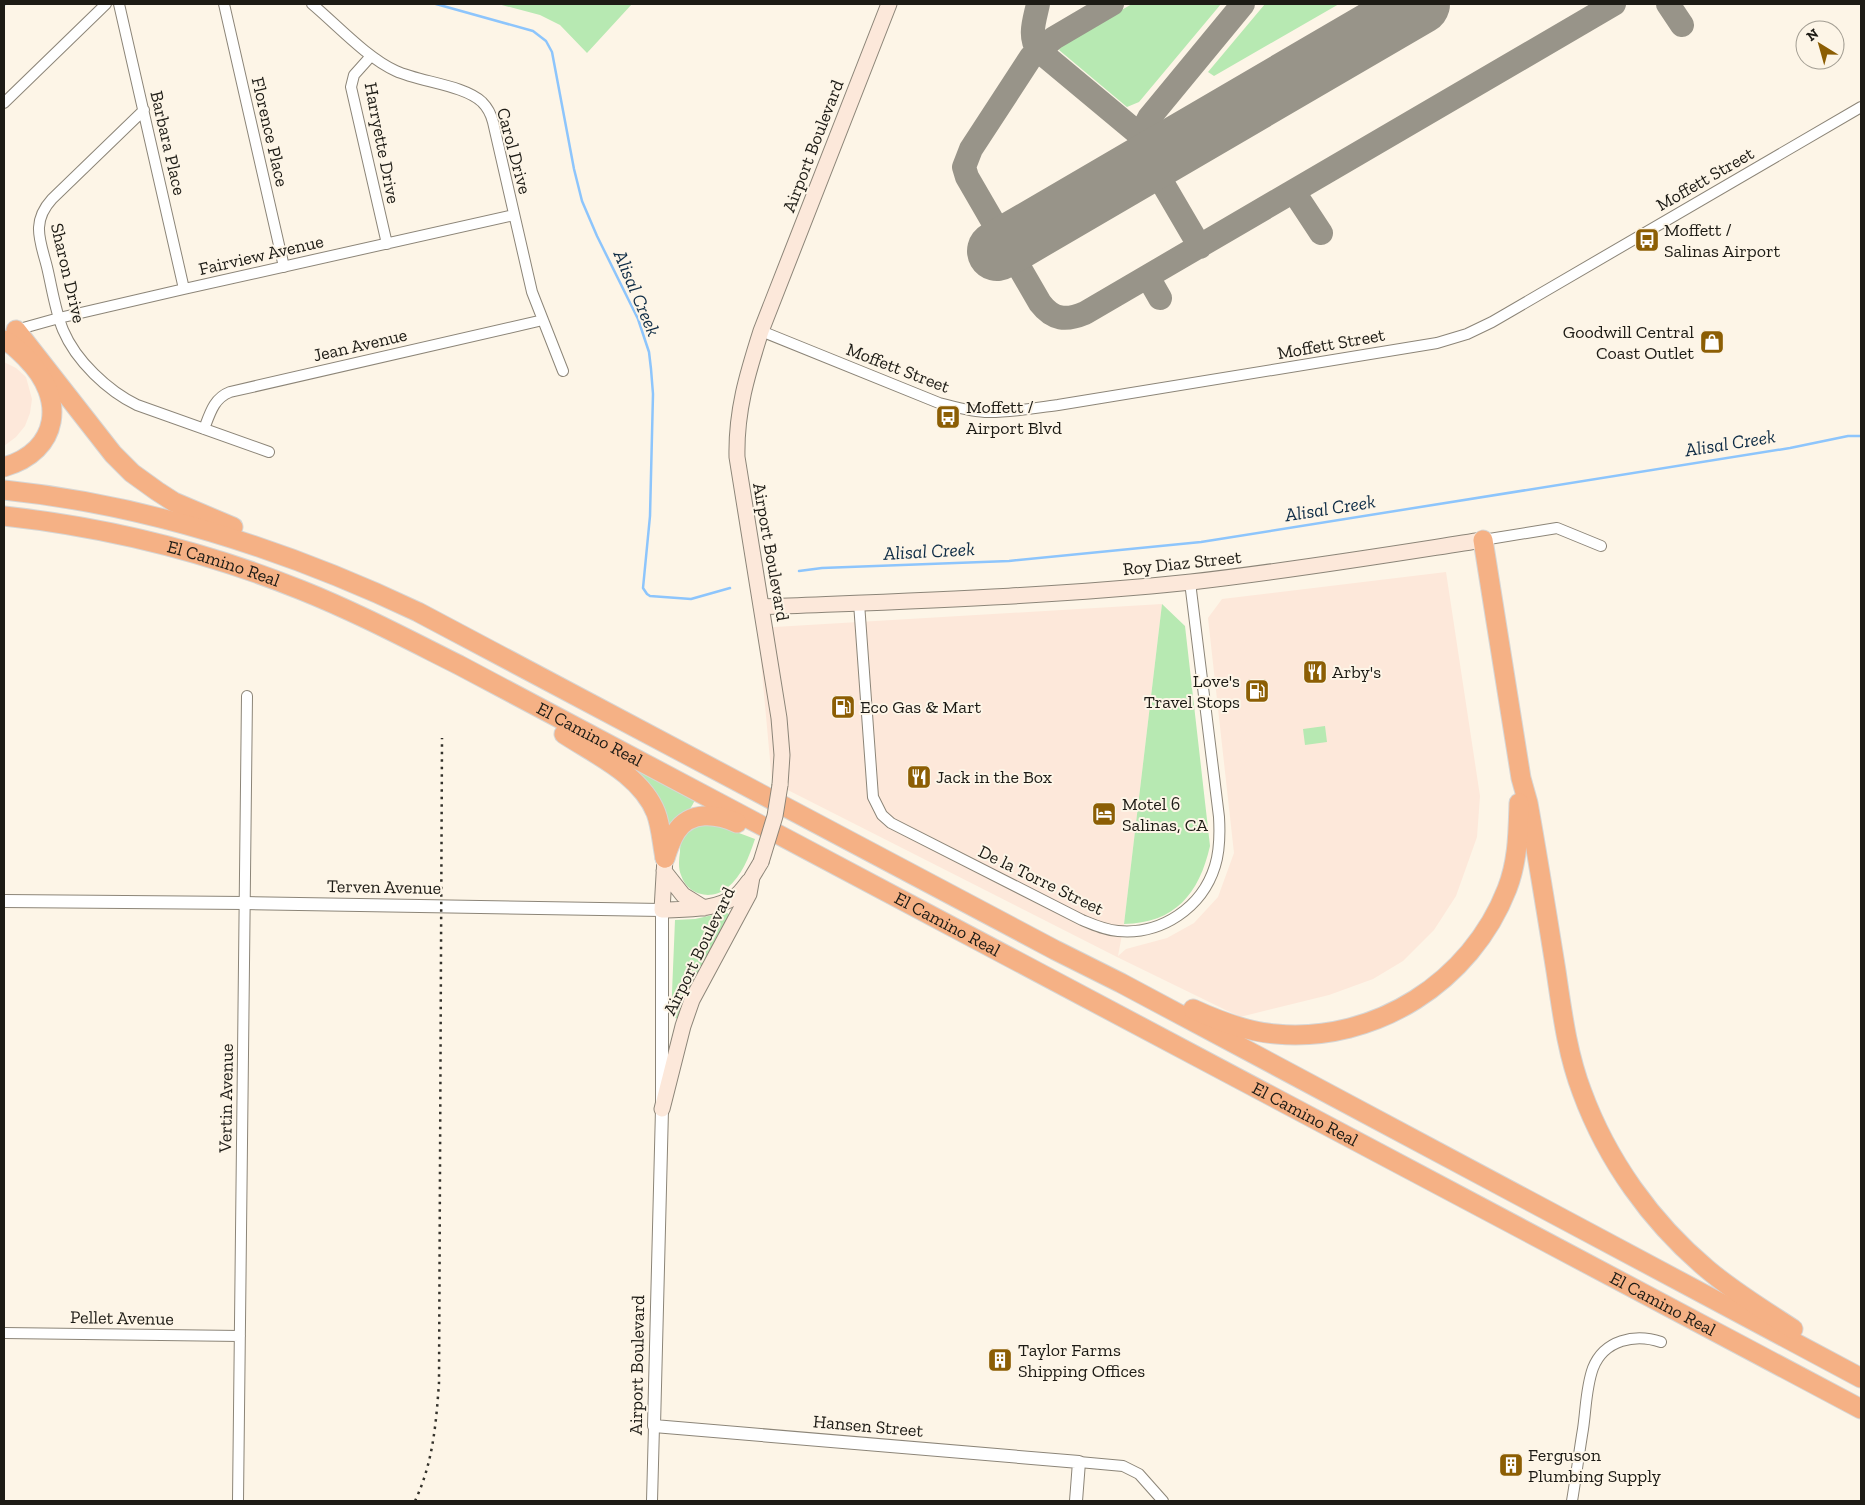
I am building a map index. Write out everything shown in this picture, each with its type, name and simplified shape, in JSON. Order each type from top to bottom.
[{"type":"highway","points":[[4,467],[26,458],[38,448],[49,429],[52,406],[49,391],[44,380],[18,350],[10,335]]},
{"type":"highway","points":[[10,335],[113,454],[140,480],[174,502],[251,535],[311,565]]},
{"type":"highway","name":"El Camino Real","points":[[4,490],[77,500],[144,514],[228,536],[311,565],[366,588],[473,640],[1861,1376]]},
{"type":"highway","name":"El Camino Real","points":[[4,516],[138,539],[192,553],[302,590],[363,617],[459,665],[1861,1409]]},
{"type":"highway","points":[[4,529],[84,536],[192,553]]},
{"type":"highway","points":[[1121,983],[1154,991],[1230,1024],[1256,1032],[1298,1036],[1336,1031],[1376,1020],[1396,1011],[1432,989],[1449,974],[1480,939],[1507,888],[1514,866],[1520,825],[1520,778],[1484,540]]},
{"type":"highway","points":[[459,665],[608,762],[633,781],[644,792],[657,815],[664,864]]},
{"type":"highway","points":[[1520,778],[1528,803],[1572,1061],[1581,1091],[1611,1155],[1651,1213],[1706,1269],[1739,1294],[1861,1376]]},
{"type":"highway","points":[[664,864],[677,831],[684,822],[694,817],[706,815],[729,819],[836,866]]},
{"type":"main road","name":"Airport Boulevard","points":[[662,1109],[683,1026],[692,1000],[749,894],[752,877],[761,862],[775,816],[780,785],[782,755],[779,718],[740,480],[736,432],[745,382],[761,331],[889,4]]},
{"type":"main road","name":"Roy Diaz Street","points":[[761,607],[995,598],[1190,582],[1282,571],[1484,540]]},
{"type":"main road","points":[[664,864],[683,895],[704,908]]},
{"type":"main road","points":[[662,910],[664,864]]},
{"type":"main road","name":"Terven Avenue","points":[[662,910],[704,908],[719,904],[737,895],[752,877]]},
{"type":"street","points":[[4,104],[106,4]]},
{"type":"street","name":"Barbara Place","points":[[119,4],[184,289]]},
{"type":"street","name":"Florence Place","points":[[224,4],[284,267]]},
{"type":"street","name":"Carol Drive","points":[[312,4],[372,56],[390,68],[401,74],[468,93],[483,103],[489,111],[532,292],[557,351],[563,371]]},
{"type":"street","name":"Harryette Drive","points":[[372,56],[354,75],[351,87],[387,244]]},
{"type":"street","name":"Moffett Street","points":[[761,331],[939,402],[963,409],[984,412],[1011,411],[1058,404],[1437,342],[1467,334],[1492,322],[1861,107]]},
{"type":"street","name":"Sharon Drive","points":[[144,110],[52,199],[41,215],[38,230],[59,318],[72,346],[108,388],[137,405],[269,452]]},
{"type":"street","name":"Fairview Avenue","points":[[10,335],[59,318],[514,215]]},
{"type":"street","name":"Jean Avenue","points":[[204,429],[215,403],[222,396],[230,392],[543,320]]},
{"type":"street","name":"Roy Diaz Street","points":[[1484,540],[1557,528],[1601,546]]},
{"type":"street","name":"De la Torre Street","points":[[859,603],[873,797],[882,815],[891,823],[1082,920],[1106,929],[1129,932],[1161,925],[1188,909],[1204,891],[1211,877],[1216,866],[1220,844],[1218,808],[1190,582]]},
{"type":"street","name":"Vertin Avenue","points":[[238,1501],[247,696]]},
{"type":"street","name":"Terven Avenue","points":[[4,901],[662,910]]},
{"type":"street","name":"Airport Boulevard","points":[[652,1501],[662,1109],[662,910]]},
{"type":"street","name":"Pellet Avenue","points":[[4,1333],[240,1336]]},
{"type":"street","points":[[1572,1501],[1593,1369],[1605,1351],[1621,1340],[1641,1337],[1661,1342]]},
{"type":"street","name":"Hansen Street","points":[[654,1426],[1079,1462]]},
{"type":"street","points":[[1076,1501],[1079,1462],[1123,1466],[1139,1474],[1163,1501]]},
{"type":"shaded area","points":[[4,362],[16,368],[26,377],[32,399],[30,413],[25,426],[16,437],[4,446]]},
{"type":"shaded area","points":[[1446,572],[1480,796],[1477,837],[1456,896],[1434,930],[1403,961],[1373,979],[1329,995],[1240,1017],[1117,957],[772,782],[758,628],[1162,604],[1124,924],[1118,956],[1126,949],[1167,938],[1194,923],[1218,897],[1234,853],[1208,618],[1222,599]]},
{"type":"green space","points":[[498,4],[632,4],[587,53],[560,25],[540,15]]},
{"type":"green space","points":[[1132,4],[1221,4],[1139,102],[1127,107],[1059,50],[1064,43]]},
{"type":"green space","points":[[1265,4],[1339,4],[1214,76],[1208,72]]},
{"type":"green space","points":[[1162,604],[1185,626],[1210,846],[1199,878],[1182,903],[1171,912],[1157,918],[1124,924]]},
{"type":"green space","points":[[1325,726],[1327,742],[1305,745],[1303,729]]},
{"type":"green space","points":[[621,761],[695,800],[690,809],[681,819],[667,824]]},
{"type":"green space","points":[[707,821],[755,839],[737,878],[721,892],[707,895],[700,894],[688,887],[681,875],[679,864],[683,836],[689,828]]},
{"type":"green space","points":[[726,912],[731,916],[679,1019],[671,1017],[675,920],[695,919]]},
{"type":"waterway","name":"Alisal Creek","points":[[436,4],[533,31],[546,41],[552,52],[574,169],[582,201],[638,319],[649,352],[653,394],[650,516],[643,588],[650,596],[691,599],[730,588]]},
{"type":"waterway","name":"Alisal Creek","points":[[799,571],[822,568],[1009,561],[1201,542],[1790,448],[1848,436],[1861,436]]},
{"type":"taxiway","points":[[1038,4],[1033,33],[1033,39],[1038,50],[1140,135]]},
{"type":"taxiway","points":[[1112,4],[1054,38],[1031,57],[971,149],[964,167],[967,177],[1040,303],[1055,316],[1066,318],[1085,313],[1614,4]]},
{"type":"taxiway","points":[[1200,247],[1142,148],[1140,135],[1149,118],[1243,4]]},
{"type":"taxiway","points":[[1668,4],[1682,25]]},
{"type":"taxiway","points":[[1294,192],[1321,233]]},
{"type":"taxiway","points":[[1148,277],[1160,298]]},
{"type":"runway","points":[[997,251],[1420,4]]},
{"type":"railway","points":[[415,1501],[430,1458],[439,1383],[442,738]]},
{"type":"place","name":"Moffett / Salinas Airport","points":[[1647,240]]},
{"type":"place","name":"Goodwill Central Coast Outlet","points":[[1712,342]]},
{"type":"place","name":"Moffett / Airport Blvd","points":[[948,417]]},
{"type":"place","name":"Arby's","points":[[1315,672]]},
{"type":"place","name":"Love's Travel Stops","points":[[1257,691]]},
{"type":"place","name":"Eco Gas & Mart","points":[[843,707]]},
{"type":"place","name":"Jack in the Box","points":[[919,777]]},
{"type":"place","name":"Motel 6 Salinas, CA","points":[[1104,814]]},
{"type":"place","name":"Taylor Farms Shipping Offices","points":[[1000,1360]]},
{"type":"place","name":"Ferguson Plumbing Supply","points":[[1511,1465]]}]
